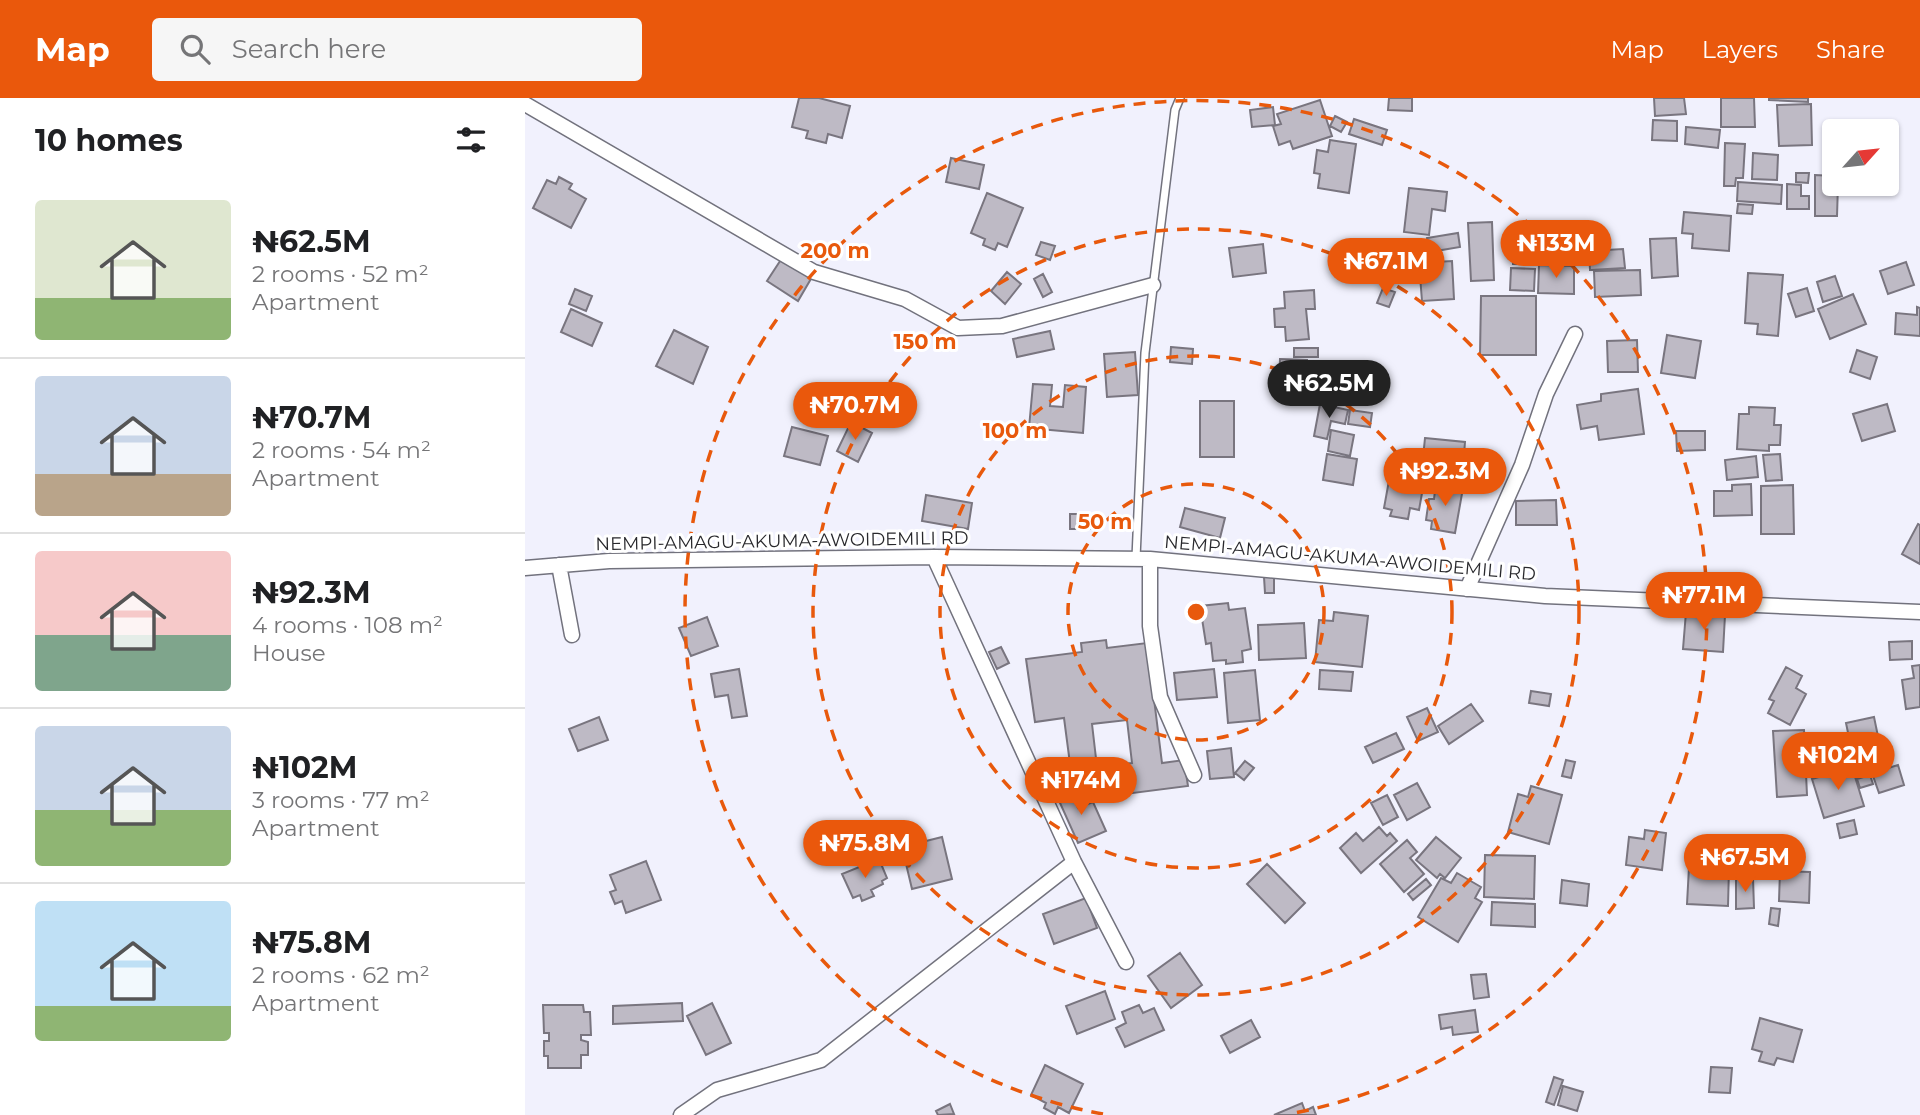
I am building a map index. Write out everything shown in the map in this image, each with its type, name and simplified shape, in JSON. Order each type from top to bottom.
[{"type":"street","points":[[525,104],[814,272],[905,299],[958,328],[1002,327],[1153,285]]},
{"type":"street","points":[[1467,589],[1522,465],[1546,394],[1575,334]]},
{"type":"street","points":[[934,557],[1074,862],[1126,962]]},
{"type":"street","name":"NEMPI-AMAGU-AKUMA-AWOIDEMILI RD","points":[[525,568],[609,561],[934,557],[1143,559],[1559,597],[1920,612]]},
{"type":"street","points":[[1143,559],[1160,696],[1194,775]]},
{"type":"street","points":[[559,565],[572,635]]},
{"type":"street","points":[[681,1115],[716,1090],[821,1060],[1074,862]]},
{"type":"lane","points":[[1143,559],[1145,353],[1175,110],[1180,98]]},
{"type":"building","points":[[799,98],[819,98],[850,106],[842,138],[828,134],[826,143],[806,138],[808,131],[792,127]]},
{"type":"building","points":[[1389,98],[1412,98],[1412,111],[1388,110]]},
{"type":"building","points":[[1654,98],[1684,98],[1686,114],[1655,116]]},
{"type":"building","points":[[1721,98],[1754,98],[1755,127],[1721,127]]},
{"type":"building","points":[[1808,98],[1808,102],[1769,100]]},
{"type":"building","points":[[1320,100],[1332,136],[1293,149],[1290,141],[1279,145],[1273,126],[1281,124],[1277,114]]},
{"type":"building","points":[[1811,104],[1812,145],[1779,146],[1777,105]]},
{"type":"building","points":[[1273,107],[1275,125],[1252,127],[1250,110]]},
{"type":"building","points":[[1335,116],[1347,122],[1341,132],[1330,126]]},
{"type":"building","points":[[1354,119],[1387,130],[1382,145],[1349,134]]},
{"type":"building","points":[[1653,120],[1677,121],[1677,141],[1652,140]]},
{"type":"building","points":[[1686,127],[1720,130],[1718,148],[1685,144]]},
{"type":"building","points":[[1330,140],[1356,144],[1349,193],[1318,188],[1320,174],[1314,173],[1317,150],[1328,152]]},
{"type":"building","points":[[1725,143],[1745,144],[1743,178],[1736,178],[1735,186],[1724,186]]},
{"type":"building","points":[[1753,153],[1778,155],[1777,180],[1752,179]]},
{"type":"building","points":[[951,158],[984,165],[979,189],[946,182]]},
{"type":"building","points":[[1796,173],[1809,173],[1808,183],[1796,182]]},
{"type":"building","points":[[1815,175],[1822,175],[1822,196],[1838,196],[1837,216],[1815,216]]},
{"type":"building","points":[[559,177],[572,184],[569,189],[586,199],[571,228],[533,208],[547,180],[556,184]]},
{"type":"building","points":[[1738,182],[1782,185],[1781,204],[1737,201]]},
{"type":"building","points":[[1787,184],[1801,185],[1801,196],[1809,196],[1809,209],[1787,209]]},
{"type":"building","points":[[1409,188],[1447,192],[1445,211],[1432,209],[1429,235],[1404,232]]},
{"type":"building","points":[[987,193],[1023,208],[1007,247],[998,243],[995,250],[983,245],[985,239],[971,233]]},
{"type":"building","points":[[1738,204],[1753,205],[1752,214],[1737,213]]},
{"type":"building","points":[[1684,212],[1731,216],[1729,251],[1692,248],[1693,234],[1682,233]]},
{"type":"building","points":[[1492,222],[1494,280],[1471,281],[1468,223]]},
{"type":"building","points":[[1566,231],[1567,250],[1533,252],[1532,233]]},
{"type":"building","points":[[1458,233],[1460,247],[1430,252],[1427,238]]},
{"type":"building","points":[[1676,238],[1678,276],[1652,278],[1650,239]]},
{"type":"building","points":[[1041,242],[1055,246],[1050,260],[1036,255]]},
{"type":"building","points":[[1263,244],[1266,273],[1233,277],[1229,248]]},
{"type":"building","points":[[1623,249],[1625,268],[1590,270],[1589,251]]},
{"type":"building","points":[[1513,251],[1530,251],[1530,264],[1513,264]]},
{"type":"building","points":[[782,258],[812,277],[798,301],[767,281]]},
{"type":"building","points":[[1452,261],[1454,299],[1422,301],[1419,263]]},
{"type":"building","points":[[1906,262],[1914,285],[1888,294],[1880,271]]},
{"type":"building","points":[[1539,265],[1574,266],[1574,294],[1538,293]]},
{"type":"building","points":[[1511,268],[1535,269],[1534,291],[1510,290]]},
{"type":"building","points":[[1640,270],[1641,295],[1595,297],[1594,271]]},
{"type":"building","points":[[1007,272],[1021,284],[1005,304],[991,291]]},
{"type":"building","points":[[1748,273],[1783,275],[1778,336],[1757,334],[1758,324],[1745,323]]},
{"type":"building","points":[[1043,274],[1052,292],[1043,297],[1034,279]]},
{"type":"building","points":[[1835,276],[1842,296],[1823,302],[1817,282]]},
{"type":"building","points":[[1383,288],[1395,292],[1389,307],[1377,303]]},
{"type":"building","points":[[1807,288],[1814,311],[1796,317],[1788,294]]},
{"type":"building","points":[[575,289],[592,296],[586,311],[569,304]]},
{"type":"building","points":[[1314,290],[1315,309],[1306,309],[1309,339],[1286,341],[1285,327],[1275,327],[1274,309],[1285,308],[1284,292]]},
{"type":"building","points":[[1853,294],[1866,324],[1830,339],[1818,309]]},
{"type":"building","points":[[1481,296],[1536,296],[1536,355],[1480,355]]},
{"type":"building","points":[[1917,307],[1920,308],[1920,336],[1895,334],[1896,313],[1917,315]]},
{"type":"building","points":[[571,309],[602,323],[592,346],[561,332]]},
{"type":"building","points":[[674,330],[708,347],[693,384],[656,366]]},
{"type":"building","points":[[1050,331],[1054,349],[1017,357],[1013,339]]},
{"type":"building","points":[[1667,335],[1701,341],[1695,378],[1661,373]]},
{"type":"building","points":[[1637,340],[1638,372],[1608,372],[1607,341]]},
{"type":"building","points":[[1171,347],[1193,349],[1192,364],[1170,362]]},
{"type":"building","points":[[1294,348],[1318,348],[1318,357],[1294,357]]},
{"type":"building","points":[[1857,350],[1877,357],[1870,379],[1850,372]]},
{"type":"building","points":[[1135,352],[1138,395],[1107,397],[1104,354]]},
{"type":"building","points":[[1280,359],[1307,360],[1306,393],[1284,393],[1284,387],[1279,386]]},
{"type":"building","points":[[1321,363],[1337,365],[1335,387],[1319,385]]},
{"type":"building","points":[[1033,384],[1052,385],[1050,406],[1063,407],[1065,385],[1086,387],[1083,433],[1029,428]]},
{"type":"building","points":[[1638,389],[1644,434],[1599,440],[1597,426],[1581,429],[1577,405],[1601,401],[1601,394]]},
{"type":"building","points":[[1200,401],[1234,401],[1234,457],[1200,457]]},
{"type":"building","points":[[1320,404],[1348,410],[1345,424],[1331,421],[1327,439],[1314,436]]},
{"type":"building","points":[[1887,404],[1895,431],[1862,441],[1853,414]]},
{"type":"building","points":[[1749,407],[1775,408],[1774,425],[1781,425],[1780,445],[1769,445],[1769,451],[1737,449],[1739,414],[1749,414]]},
{"type":"building","points":[[1350,410],[1372,413],[1370,427],[1348,424]]},
{"type":"building","points":[[851,422],[872,433],[858,462],[837,451]]},
{"type":"building","points":[[792,427],[828,436],[820,465],[784,456]]},
{"type":"building","points":[[1331,430],[1354,435],[1350,456],[1328,451]]},
{"type":"building","points":[[1676,431],[1705,431],[1705,450],[1677,451]]},
{"type":"building","points":[[1425,438],[1465,442],[1462,480],[1418,476]]},
{"type":"building","points":[[1327,454],[1357,459],[1353,485],[1323,480]]},
{"type":"building","points":[[1780,454],[1782,480],[1766,481],[1763,455]]},
{"type":"building","points":[[1756,456],[1758,477],[1727,480],[1725,460]]},
{"type":"building","points":[[1393,461],[1413,464],[1411,475],[1391,471]]},
{"type":"building","points":[[1390,475],[1424,482],[1419,510],[1410,508],[1408,519],[1390,516],[1392,510],[1384,508]]},
{"type":"building","points":[[1436,483],[1463,488],[1455,533],[1431,529],[1432,521],[1426,520],[1429,499],[1434,499]]},
{"type":"building","points":[[1751,484],[1752,515],[1714,516],[1714,491],[1732,491],[1732,485]]},
{"type":"building","points":[[1793,485],[1794,534],[1761,534],[1761,486]]},
{"type":"building","points":[[926,495],[972,503],[968,529],[922,521]]},
{"type":"building","points":[[1556,500],[1557,525],[1516,525],[1516,501]]},
{"type":"building","points":[[1185,508],[1225,518],[1220,538],[1180,527]]},
{"type":"building","points":[[1070,514],[1094,514],[1094,529],[1070,529]]},
{"type":"building","points":[[1918,524],[1920,525],[1920,564],[1902,554]]},
{"type":"building","points":[[1264,577],[1274,577],[1274,593],[1265,593]]},
{"type":"building","points":[[1228,603],[1229,610],[1245,608],[1251,649],[1242,651],[1243,662],[1226,664],[1226,660],[1213,661],[1211,643],[1206,644],[1200,606]]},
{"type":"building","points":[[1334,612],[1368,616],[1362,667],[1315,662],[1319,620],[1333,621]]},
{"type":"building","points":[[1686,612],[1725,615],[1723,652],[1683,649]]},
{"type":"building","points":[[707,617],[718,646],[691,656],[679,628]]},
{"type":"building","points":[[1304,623],[1306,658],[1259,660],[1258,625]]},
{"type":"building","points":[[1106,640],[1107,648],[1147,643],[1162,763],[1184,760],[1188,786],[1094,798],[1092,777],[1072,779],[1064,718],[1035,722],[1026,659],[1082,652],[1081,643]],"holes":[[[1127,720],[1132,763],[1097,767],[1092,724]]]},
{"type":"building","points":[[1912,641],[1912,659],[1890,660],[1889,642]]},
{"type":"building","points":[[1001,647],[1009,663],[997,669],[989,652]]},
{"type":"building","points":[[1920,665],[1920,707],[1906,709],[1902,680],[1914,678],[1912,666]]},
{"type":"building","points":[[1786,667],[1802,676],[1796,688],[1806,694],[1790,725],[1768,713],[1774,701],[1769,699]]},
{"type":"building","points":[[739,669],[747,716],[732,718],[728,695],[715,697],[711,674]]},
{"type":"building","points":[[1214,669],[1217,697],[1177,700],[1174,673]]},
{"type":"building","points":[[1255,670],[1260,720],[1228,723],[1224,673]]},
{"type":"building","points":[[1320,670],[1353,672],[1351,691],[1319,689]]},
{"type":"building","points":[[1531,691],[1551,694],[1549,706],[1529,703]]},
{"type":"building","points":[[1471,704],[1483,721],[1449,744],[1438,726]]},
{"type":"building","points":[[1427,708],[1438,732],[1418,741],[1407,717]]},
{"type":"building","points":[[599,717],[608,740],[578,751],[569,729]]},
{"type":"building","points":[[1874,717],[1881,751],[1853,757],[1846,723]]},
{"type":"building","points":[[1804,730],[1807,795],[1777,797],[1773,731]]},
{"type":"building","points":[[1396,733],[1404,749],[1373,763],[1365,747]]},
{"type":"building","points":[[1231,748],[1234,777],[1210,779],[1207,751]]},
{"type":"building","points":[[1870,757],[1874,769],[1864,773],[1859,761]]},
{"type":"building","points":[[1566,760],[1575,762],[1571,778],[1562,776]]},
{"type":"building","points":[[1245,761],[1254,768],[1244,780],[1235,773]]},
{"type":"building","points":[[1898,765],[1904,785],[1879,793],[1872,773]]},
{"type":"building","points":[[1852,767],[1864,806],[1824,818],[1812,779]]},
{"type":"building","points":[[1870,775],[1873,784],[1860,788],[1857,779]]},
{"type":"building","points":[[1417,783],[1430,807],[1407,820],[1394,795]]},
{"type":"building","points":[[1531,786],[1562,795],[1549,844],[1508,832],[1518,794],[1528,797]]},
{"type":"building","points":[[1069,788],[1078,808],[1093,802],[1106,831],[1078,843],[1056,794]]},
{"type":"building","points":[[1387,795],[1398,817],[1383,825],[1371,803]]},
{"type":"building","points":[[1854,820],[1857,834],[1840,838],[1837,824]]},
{"type":"building","points":[[1379,827],[1387,836],[1390,833],[1397,841],[1361,873],[1340,848],[1356,833],[1363,841]]},
{"type":"building","points":[[1645,830],[1666,833],[1662,870],[1626,865],[1629,837],[1644,839]]},
{"type":"building","points":[[942,837],[952,879],[912,889],[902,847]]},
{"type":"building","points":[[1436,837],[1461,858],[1445,878],[1440,874],[1437,878],[1416,860]]},
{"type":"building","points":[[1407,840],[1417,852],[1410,858],[1424,874],[1404,892],[1380,864]]},
{"type":"building","points":[[1733,848],[1777,849],[1776,877],[1733,876]]},
{"type":"building","points":[[1485,855],[1535,856],[1534,899],[1484,897]]},
{"type":"building","points":[[1705,856],[1719,857],[1719,868],[1729,868],[1728,906],[1687,904],[1689,867],[1704,867]]},
{"type":"building","points":[[879,859],[887,878],[882,881],[883,884],[871,890],[874,896],[862,901],[860,895],[853,898],[842,874]]},
{"type":"building","points":[[646,861],[661,900],[626,913],[622,901],[615,904],[610,892],[616,890],[610,875]]},
{"type":"building","points":[[1267,864],[1305,903],[1285,923],[1247,884]]},
{"type":"building","points":[[1780,871],[1810,872],[1809,903],[1779,901]]},
{"type":"building","points":[[1457,873],[1481,887],[1475,898],[1482,902],[1458,942],[1418,917],[1441,878],[1451,883]]},
{"type":"building","points":[[1753,878],[1754,908],[1736,909],[1736,879]]},
{"type":"building","points":[[1426,879],[1431,885],[1413,900],[1408,894]]},
{"type":"building","points":[[1562,880],[1589,884],[1587,906],[1560,903]]},
{"type":"building","points":[[1086,898],[1097,928],[1054,944],[1043,914]]},
{"type":"building","points":[[1492,902],[1535,904],[1535,927],[1491,925]]},
{"type":"building","points":[[1771,908],[1780,909],[1778,926],[1769,924]]},
{"type":"building","points":[[1180,953],[1202,985],[1171,1008],[1148,976]]},
{"type":"building","points":[[1486,974],[1489,997],[1474,999],[1471,975]]},
{"type":"building","points":[[1105,991],[1115,1019],[1077,1034],[1066,1006]]},
{"type":"building","points":[[682,1003],[683,1021],[613,1024],[613,1006]]},
{"type":"building","points":[[712,1003],[731,1043],[706,1055],[687,1016]]},
{"type":"building","points":[[543,1005],[583,1005],[584,1012],[590,1012],[591,1035],[581,1035],[581,1040],[588,1042],[588,1055],[581,1055],[581,1068],[548,1068],[548,1056],[544,1056],[544,1041],[549,1041],[549,1033],[544,1033]]},
{"type":"building","points":[[1139,1005],[1143,1013],[1154,1008],[1164,1030],[1125,1047],[1116,1028],[1126,1023],[1122,1012]]},
{"type":"building","points":[[1475,1010],[1478,1032],[1453,1035],[1452,1027],[1441,1029],[1439,1015]]},
{"type":"building","points":[[1760,1018],[1802,1030],[1793,1062],[1777,1058],[1774,1065],[1759,1061],[1762,1052],[1752,1049]]},
{"type":"building","points":[[1251,1020],[1260,1037],[1230,1053],[1221,1036]]},
{"type":"building","points":[[1045,1065],[1083,1084],[1069,1113],[1058,1107],[1055,1114],[1044,1108],[1046,1103],[1031,1095]]},
{"type":"building","points":[[1711,1067],[1732,1068],[1730,1093],[1709,1092]]},
{"type":"building","points":[[1554,1077],[1563,1080],[1554,1105],[1546,1102]]},
{"type":"building","points":[[1563,1086],[1583,1092],[1577,1111],[1558,1105]]},
{"type":"building","points":[[1302,1103],[1305,1111],[1313,1107],[1316,1115],[1274,1115]]},
{"type":"building","points":[[950,1104],[954,1114],[938,1115],[936,1111]]}]
